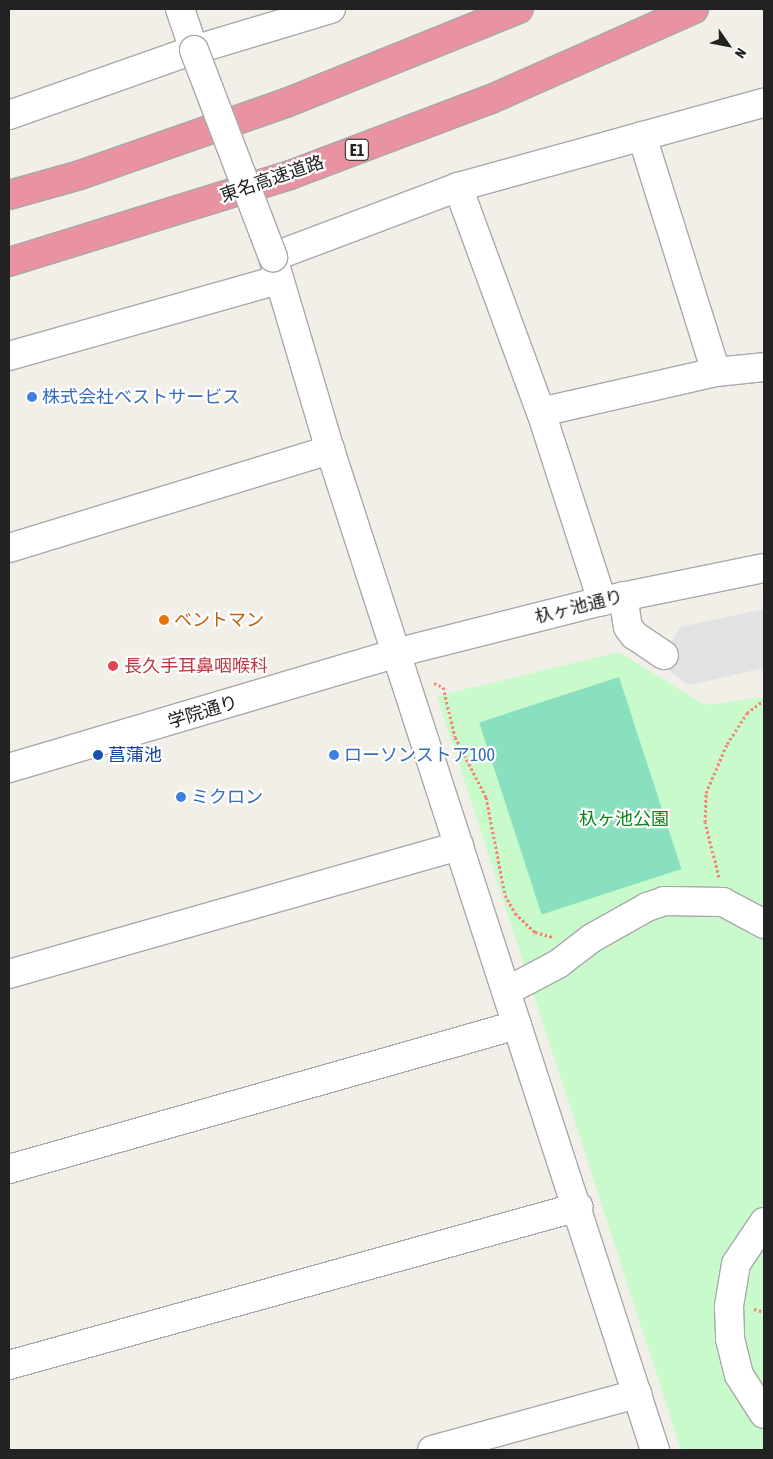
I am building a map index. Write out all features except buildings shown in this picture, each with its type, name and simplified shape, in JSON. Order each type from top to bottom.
[{"type":"highway","points":[[9,196],[80,175],[286,104],[519,9]]},
{"type":"highway","name":"東名高速道路","points":[[9,262],[290,175],[489,100],[694,9]]},
{"type":"street","points":[[180,9],[276,269],[330,450],[578,1207],[655,1450]]},
{"type":"street","points":[[9,115],[194,50],[331,9]]},
{"type":"street","points":[[9,356],[276,269],[458,187],[764,103]]},
{"type":"street","points":[[642,136],[716,372]]},
{"type":"street","points":[[458,187],[612,599],[630,631],[664,655]]},
{"type":"street","points":[[541,412],[716,372],[764,367]]},
{"type":"street","points":[[9,548],[330,450]]},
{"type":"street","name":"杁ヶ池通り","points":[[396,653],[612,599],[764,568]]},
{"type":"street","name":"学院通り","points":[[9,768],[396,653]]},
{"type":"street","points":[[9,974],[459,846]]},
{"type":"street","points":[[507,991],[558,964],[581,946],[647,907],[664,901],[723,902],[764,924]]},
{"type":"street","points":[[9,1169],[517,1025]]},
{"type":"street","points":[[9,1365],[578,1207]]},
{"type":"street","points":[[764,1222],[736,1264],[729,1306],[730,1339],[739,1375],[764,1414]]},
{"type":"street","points":[[432,1450],[637,1394]]},
{"type":"path","points":[[432,682],[443,687],[455,737],[486,797],[505,895],[516,914],[535,932],[581,946]]},
{"type":"path","points":[[723,902],[705,822],[706,793],[726,744],[747,713],[764,700]]},
{"type":"green space","name":"杁ヶ池公園","points":[[619,652],[705,705],[764,697],[764,1450],[681,1450],[437,696]]},
{"type":"green space","points":[[619,677],[681,869],[542,915],[479,722]]},
{"type":"shaded area","points":[[764,609],[764,668],[689,685],[659,663],[680,627]]},
{"type":"place","name":"株式会社ベストサービス","points":[[32,397]]},
{"type":"place","name":"ベントマン","points":[[164,620]]},
{"type":"place","name":"長久手耳鼻咽喉科","points":[[113,666]]},
{"type":"place","name":"菖蒲池","points":[[98,755]]},
{"type":"place","name":"ローソンストア100","points":[[334,755]]},
{"type":"place","name":"ミクロン","points":[[181,797]]}]
